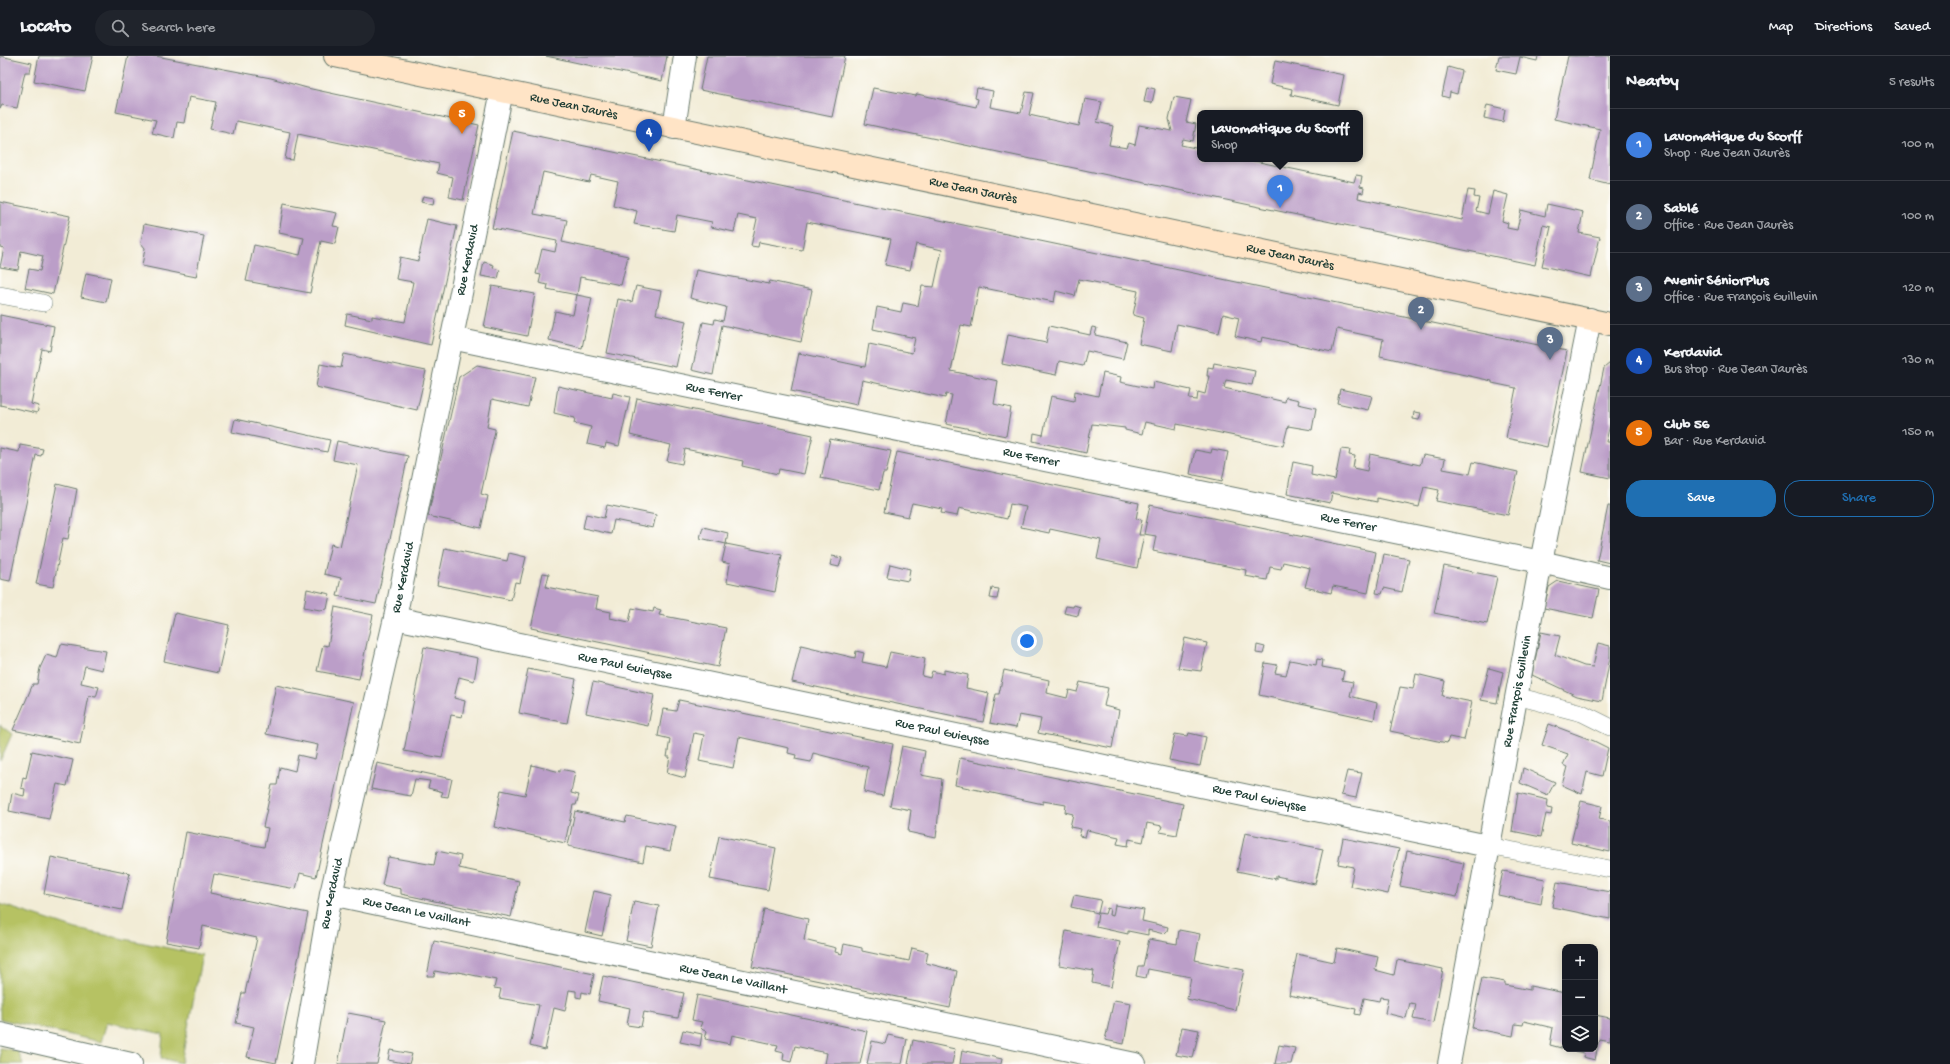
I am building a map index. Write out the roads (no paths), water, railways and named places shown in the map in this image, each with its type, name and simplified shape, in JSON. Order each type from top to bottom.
[{"type":"main road","name":"Rue Jean Jaurès","points":[[335,56],[1600,321]]},
{"type":"street","points":[[674,128],[685,56]]},
{"type":"street","name":"Rue Kerdavid","points":[[302,1064],[331,894],[395,618],[502,91]]},
{"type":"street","name":"Rue François Guillevin","points":[[1449,1064],[1541,562],[1600,321]]},
{"type":"street","name":"Rue Ferrer","points":[[451,338],[1541,562],[1610,578]]},
{"type":"street","name":"Rue Paul Guieysse","points":[[395,618],[1488,846]]},
{"type":"street","name":"Rue Jean Le Vaillant","points":[[331,894],[1135,1064]]},
{"type":"street","points":[[0,1034],[82,1059],[131,1064]]},
{"type":"lane","points":[[0,295],[43,303]]},
{"type":"lane","points":[[1516,696],[1582,713],[1610,727]]},
{"type":"lane","points":[[1488,846],[1610,869]]},
{"type":"place","name":"Club 56","points":[[462,134]]},
{"type":"place","name":"Kerdavid","points":[[649,152]]},
{"type":"place","name":"Lavomatique du Scorff","points":[[1280,208]]},
{"type":"place","name":"Sablé","points":[[1421,330]]},
{"type":"place","name":"Avenir SéniorPlus","points":[[1550,360]]}]
